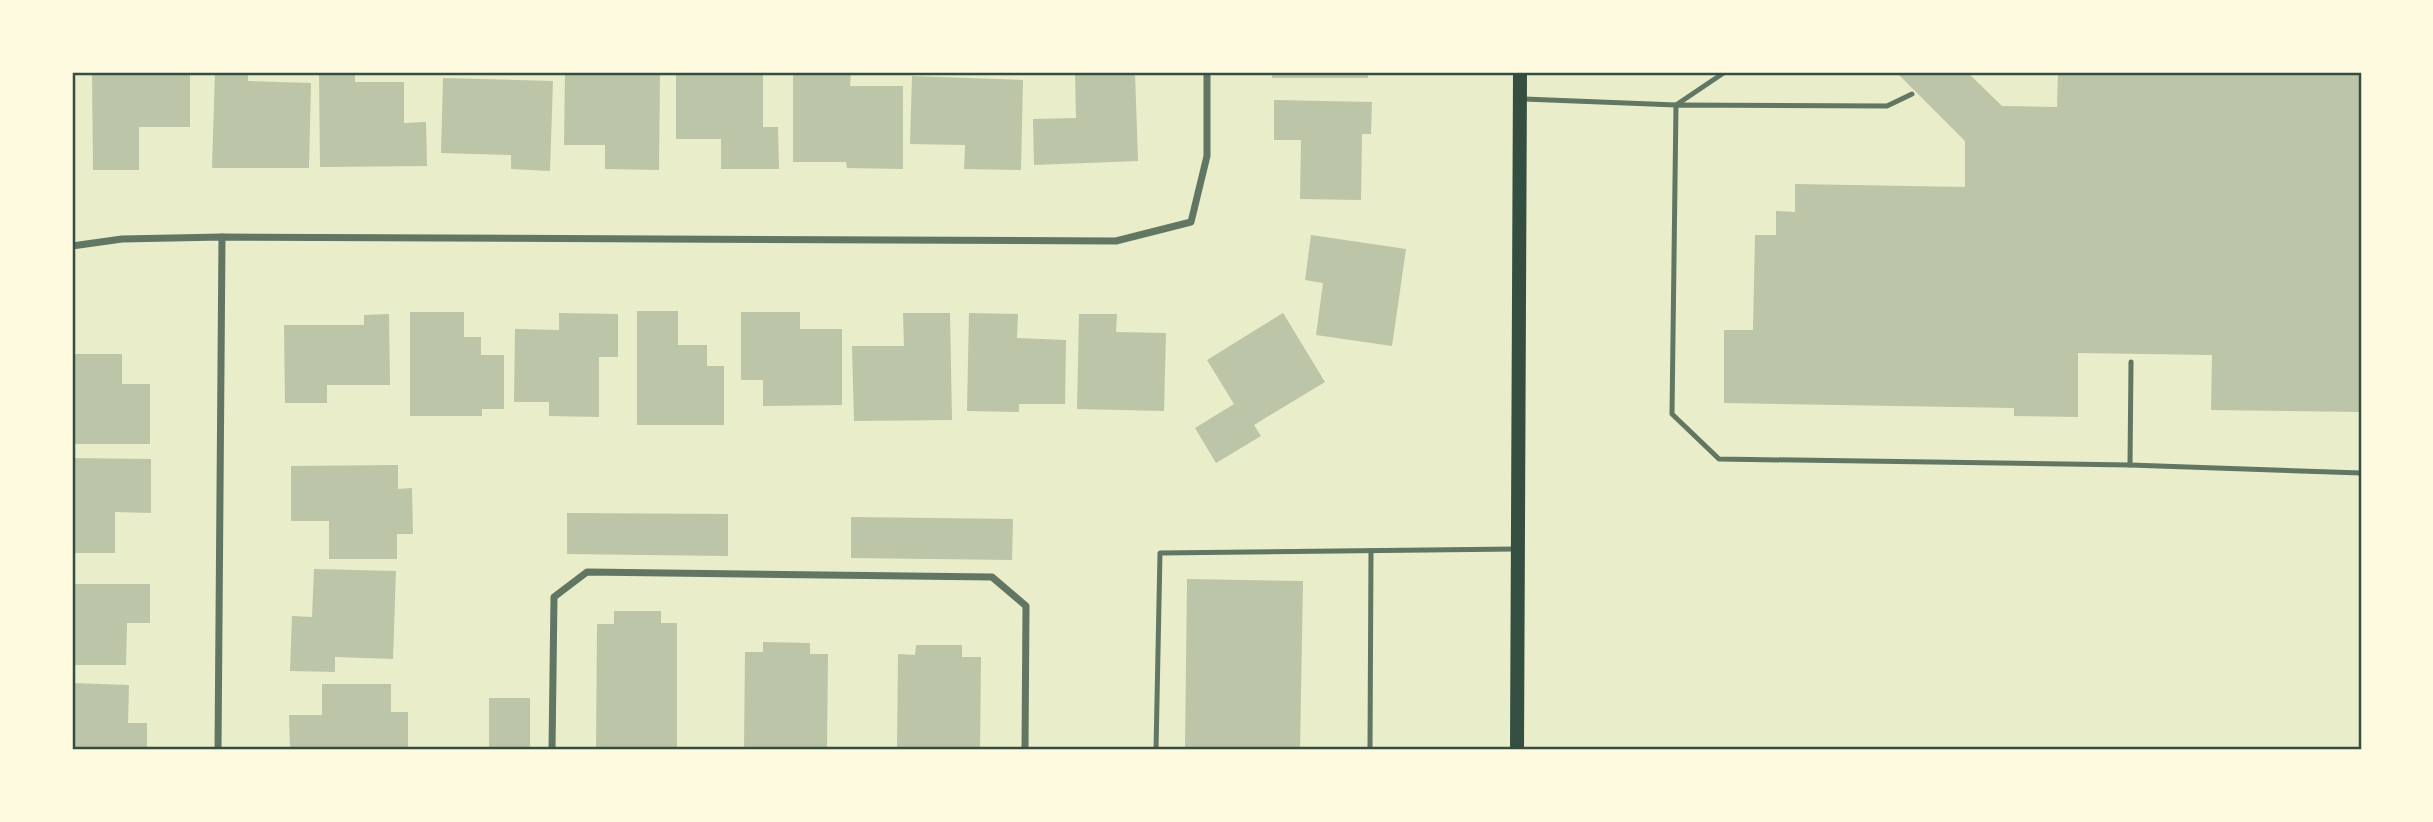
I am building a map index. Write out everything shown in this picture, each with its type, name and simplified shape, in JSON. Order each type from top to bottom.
[{"type":"main road","points":[[1517,750],[1520,72]]},
{"type":"street","points":[[72,246],[122,239],[222,237],[1116,241],[1191,222],[1207,156],[1207,72]]},
{"type":"street","points":[[218,750],[222,237]]},
{"type":"street","points":[[552,750],[554,597],[587,572],[992,577],[1026,606],[1025,750]]},
{"type":"lane","points":[[1676,105],[1726,72]]},
{"type":"lane","points":[[1520,99],[1676,105],[1887,106],[1912,94]]},
{"type":"lane","points":[[1676,105],[1672,414],[1719,459],[2130,465],[2361,473]]},
{"type":"lane","points":[[2130,465],[2131,362]]},
{"type":"lane","points":[[1156,750],[1160,553],[1516,550]]},
{"type":"lane","points":[[1370,750],[1371,551]]},
{"type":"building","points":[[92,72],[190,72],[190,127],[139,127],[139,170],[93,170]]},
{"type":"building","points":[[215,72],[248,72],[248,81],[311,83],[309,168],[212,168]]},
{"type":"building","points":[[319,72],[355,72],[355,82],[404,82],[404,123],[426,122],[427,166],[320,167]]},
{"type":"building","points":[[565,72],[660,72],[659,170],[605,169],[605,145],[564,145]]},
{"type":"building","points":[[676,72],[763,72],[763,127],[778,127],[779,169],[721,169],[721,139],[676,139]]},
{"type":"building","points":[[793,72],[851,72],[850,86],[903,86],[903,169],[847,168],[846,162],[793,162]]},
{"type":"building","points":[[1075,72],[1135,72],[1138,161],[1034,165],[1033,119],[1076,118]]},
{"type":"building","points":[[1272,72],[1368,72],[1368,78],[1272,78]]},
{"type":"building","points":[[1896,72],[1967,72],[2002,106],[2057,107],[2058,72],[2361,72],[2361,412],[2211,410],[2212,355],[2078,353],[2078,417],[2014,416],[2014,408],[1724,403],[1724,330],[1753,330],[1755,235],[1776,235],[1776,211],[1795,212],[1795,184],[1965,187],[1965,141]]},
{"type":"building","points":[[912,76],[1023,80],[1021,170],[964,169],[965,145],[910,144]]},
{"type":"building","points":[[443,78],[553,81],[550,171],[511,169],[511,155],[441,153]]},
{"type":"building","points":[[1274,100],[1372,102],[1371,134],[1362,134],[1361,200],[1300,199],[1301,140],[1274,140]]},
{"type":"building","points":[[1311,235],[1406,249],[1392,346],[1316,335],[1323,283],[1305,280]]},
{"type":"building","points":[[637,311],[678,311],[678,345],[707,345],[707,366],[724,366],[724,425],[637,425]]},
{"type":"building","points":[[410,312],[464,312],[464,337],[481,337],[481,355],[504,355],[504,409],[482,409],[482,416],[410,416]]},
{"type":"building","points":[[741,312],[800,312],[800,329],[842,329],[842,405],[763,406],[763,380],[741,380]]},
{"type":"building","points":[[559,313],[618,314],[618,357],[599,357],[599,417],[549,416],[549,402],[514,402],[515,329],[559,330]]},
{"type":"building","points":[[903,313],[950,313],[952,420],[854,421],[852,346],[904,346]]},
{"type":"building","points":[[969,313],[1018,314],[1017,338],[1066,340],[1065,404],[1019,404],[1019,412],[967,411]]},
{"type":"building","points":[[1283,313],[1325,382],[1254,425],[1261,436],[1216,463],[1195,428],[1234,404],[1207,360]]},
{"type":"building","points":[[389,314],[390,385],[327,385],[327,403],[285,403],[284,325],[364,325],[364,315]]},
{"type":"building","points":[[1079,314],[1117,314],[1116,332],[1166,333],[1164,411],[1077,409]]},
{"type":"building","points":[[72,354],[122,354],[122,384],[150,384],[150,444],[72,444]]},
{"type":"building","points":[[72,458],[151,459],[151,513],[115,512],[115,553],[72,553]]},
{"type":"building","points":[[398,465],[398,489],[412,488],[413,534],[397,534],[397,559],[329,559],[329,521],[291,521],[291,466]]},
{"type":"building","points":[[567,513],[728,514],[728,556],[567,554]]},
{"type":"building","points":[[851,517],[1013,519],[1012,560],[851,558]]},
{"type":"building","points":[[314,569],[396,571],[393,659],[335,657],[335,672],[290,671],[292,616],[312,617]]},
{"type":"building","points":[[1187,579],[1303,581],[1300,750],[1185,750]]},
{"type":"building","points":[[72,584],[150,584],[150,623],[127,623],[126,665],[72,665]]},
{"type":"building","points":[[614,611],[661,611],[661,623],[677,623],[677,750],[596,750],[597,624],[614,624]]},
{"type":"building","points":[[763,642],[810,643],[810,654],[828,654],[827,749],[744,749],[745,652],[763,652]]},
{"type":"building","points":[[916,645],[962,645],[962,657],[981,657],[980,750],[897,750],[898,654],[915,655]]},
{"type":"building","points":[[72,683],[129,685],[128,723],[147,723],[147,750],[72,750]]},
{"type":"building","points":[[322,684],[391,684],[391,712],[408,712],[408,750],[290,750],[289,715],[322,715]]},
{"type":"building","points":[[489,698],[530,698],[530,750],[489,750]]}]
